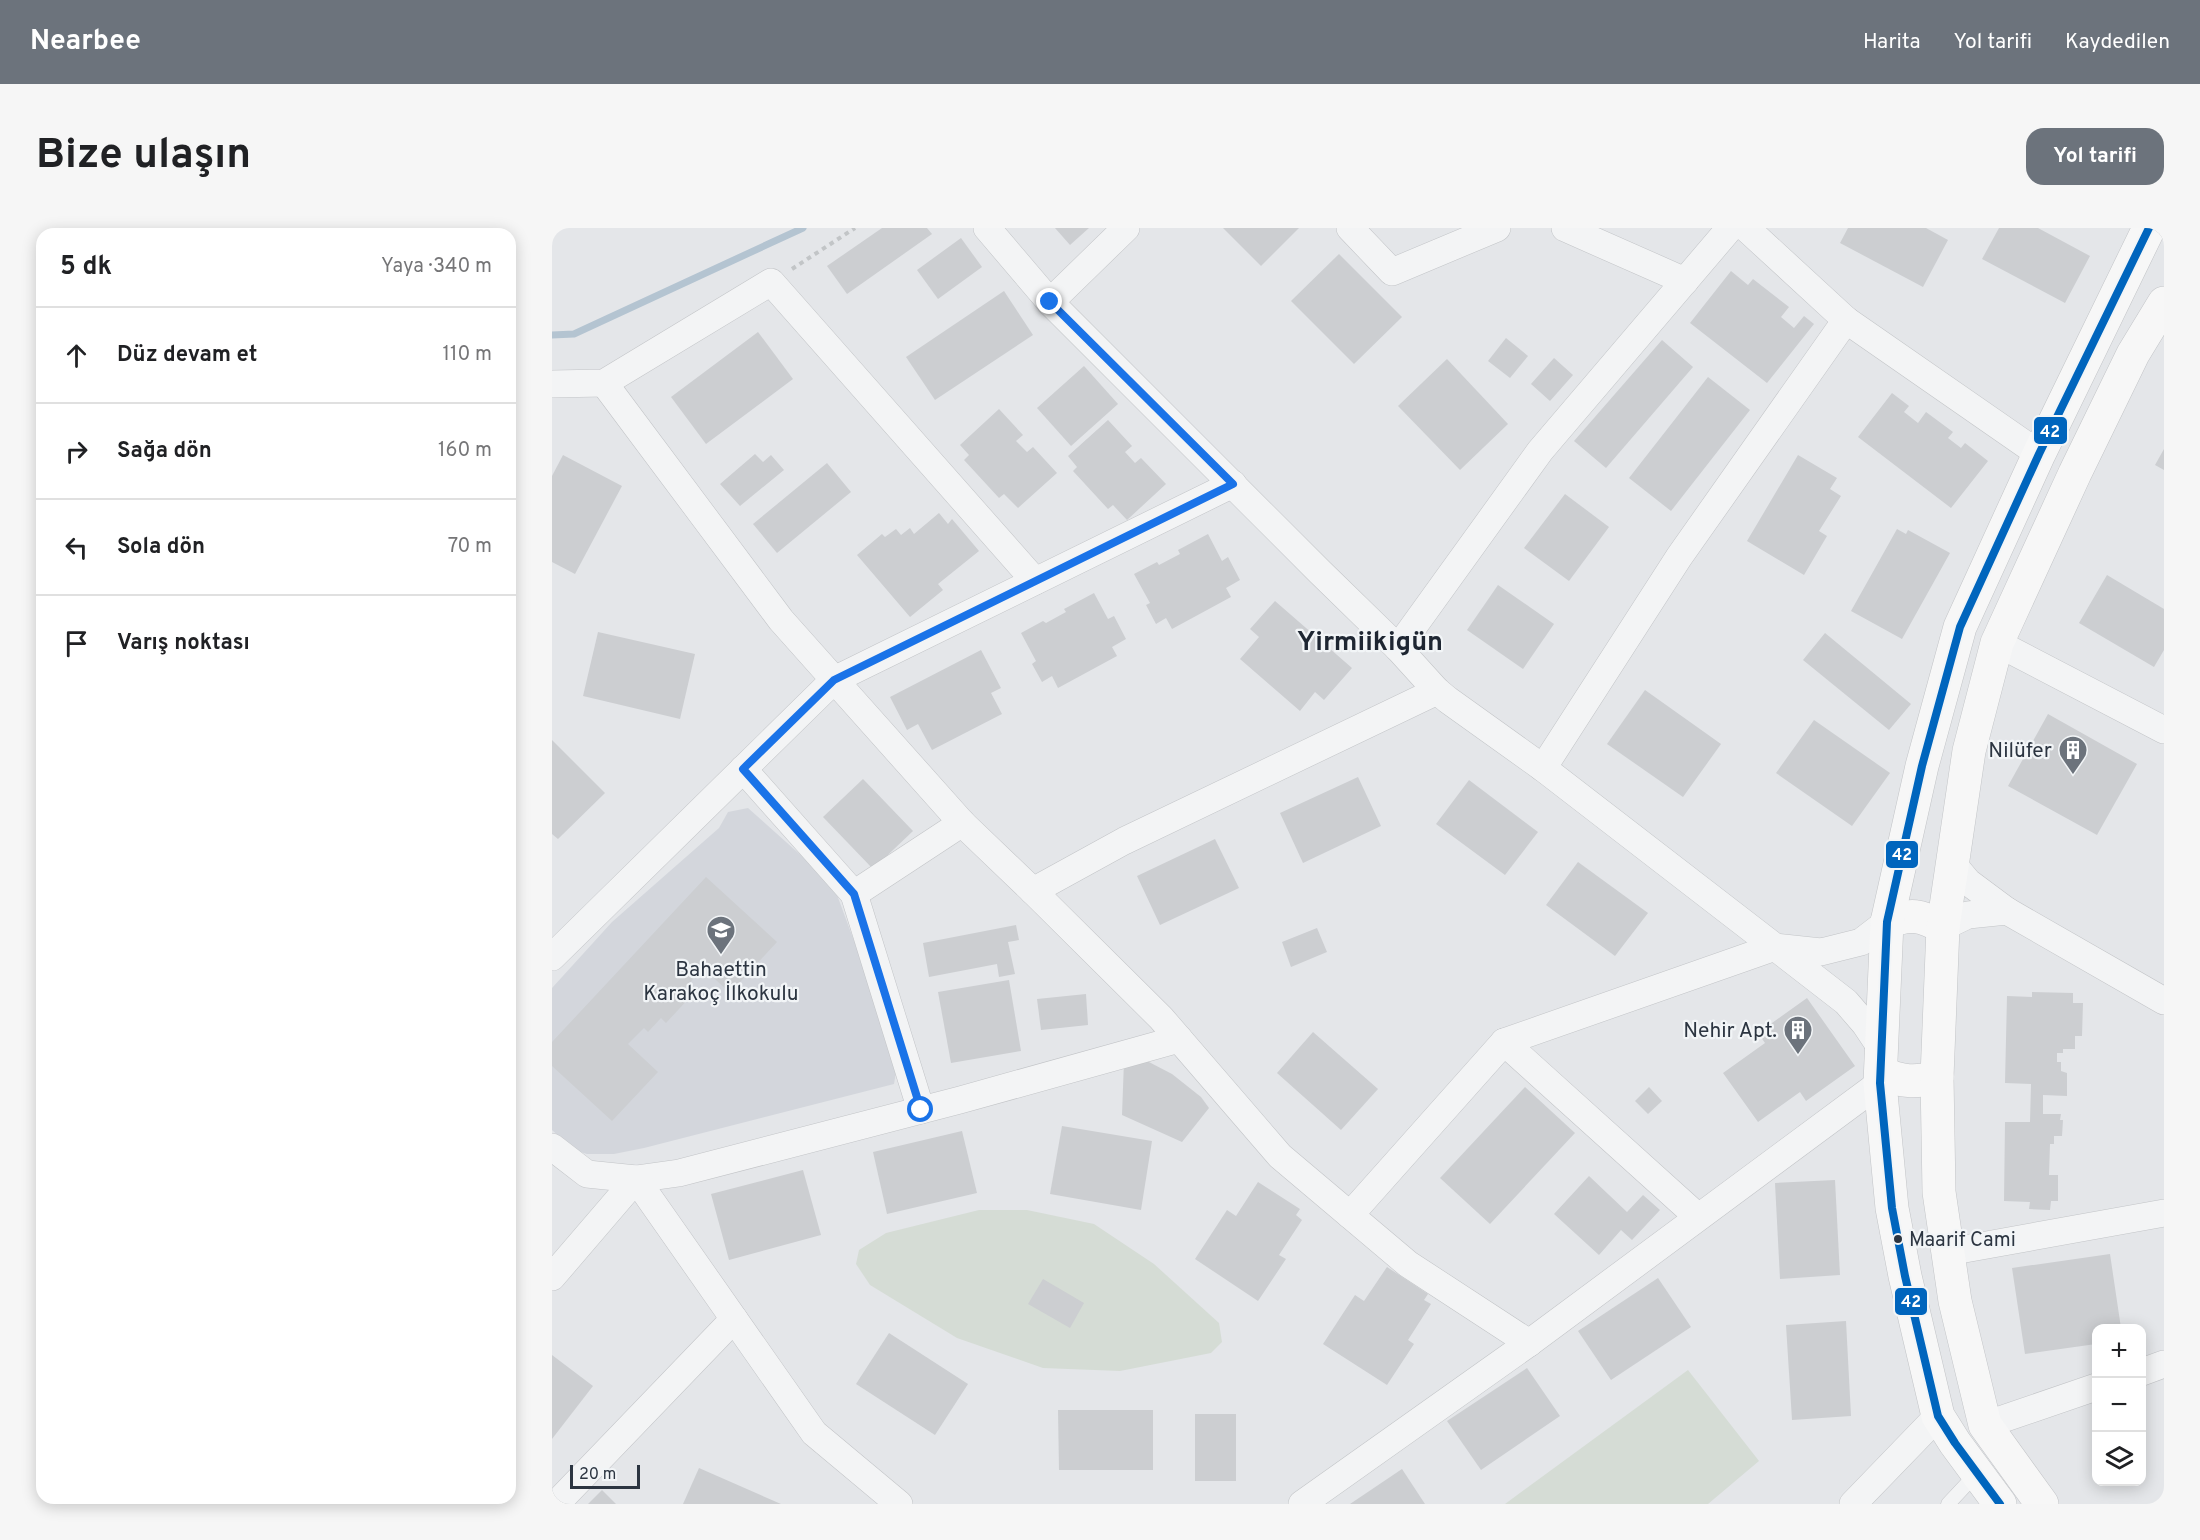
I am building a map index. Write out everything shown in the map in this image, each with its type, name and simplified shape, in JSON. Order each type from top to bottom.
[{"type":"main road","points":[[2000,1504],[1938,1416],[1908,1291],[1892,1208],[1881,1068],[1887,922],[1922,766],[1960,627],[2149,228]]},
{"type":"main road","points":[[2042,1504],[1985,1425],[1955,1301],[1939,1192],[1937,1077],[1942,927],[1969,751],[1997,643],[2075,473],[2133,354],[2164,304]]},
{"type":"main road","points":[[1887,922],[1903,916],[1925,917],[1942,927]]},
{"type":"main road","points":[[1881,1068],[1900,1081],[1922,1081],[1937,1077]]},
{"type":"street","points":[[987,228],[1050,302],[1398,648],[1437,691],[1543,768],[1846,1002],[1865,1024],[1881,1068],[1698,1217],[1529,1343],[1302,1504]]},
{"type":"street","points":[[1050,302],[1126,228]]},
{"type":"street","points":[[1350,228],[1392,272],[1497,228]]},
{"type":"street","points":[[1565,228],[1685,281]]},
{"type":"street","points":[[1398,648],[1540,451],[1730,228]]},
{"type":"street","points":[[1746,228],[1846,320],[2040,454]]},
{"type":"street","points":[[552,384],[604,383],[771,282],[1035,581]]},
{"type":"street","points":[[1543,768],[1678,556],[1846,320]]},
{"type":"street","points":[[604,383],[781,620],[962,823],[1161,1018],[1280,1156],[1408,1264],[1529,1343]]},
{"type":"street","points":[[552,957],[834,680],[1233,484]]},
{"type":"street","points":[[1997,643],[2164,730]]},
{"type":"street","points":[[1033,891],[1124,841],[1437,691]]},
{"type":"street","points":[[743,769],[854,894],[921,1110]]},
{"type":"street","points":[[854,894],[962,823]]},
{"type":"street","points":[[1952,863],[1968,882],[2007,911],[2164,1001]]},
{"type":"street","points":[[1942,927],[1968,915],[2007,911]]},
{"type":"street","points":[[1350,1215],[1504,1042],[1775,947],[1821,952],[1861,942],[1887,922]]},
{"type":"street","points":[[552,1147],[588,1174],[636,1179],[679,1173],[1179,1039]]},
{"type":"street","points":[[1504,1042],[1698,1217]]},
{"type":"street","points":[[552,1277],[636,1179]]},
{"type":"street","points":[[636,1179],[814,1433],[899,1504]]},
{"type":"street","points":[[1948,1252],[2164,1213]]},
{"type":"street","points":[[556,1504],[734,1320]]},
{"type":"street","points":[[2146,1371],[2164,1364]]},
{"type":"street","points":[[1985,1425],[2092,1389]]},
{"type":"street","points":[[1858,1502],[1938,1416]]},
{"type":"lane","points":[[1948,1504],[1977,1473]]},
{"type":"path","points":[[771,282],[855,228]]},
{"type":"shaded area","name":"Bahaettin Karakoç İlkokulu","points":[[748,808],[833,884],[898,1060],[894,1084],[644,1148],[614,1154],[587,1154],[574,1150],[552,1130],[552,988],[612,922],[719,828],[728,812]]},
{"type":"shaded area","points":[[979,1210],[1027,1210],[1094,1224],[1154,1264],[1219,1323],[1222,1342],[1211,1353],[1120,1371],[1043,1368],[957,1338],[870,1285],[856,1264],[859,1250],[886,1233]]},
{"type":"shaded area","points":[[1688,1370],[1759,1461],[1708,1504],[1505,1504]]},
{"type":"building","points":[[882,228],[927,228],[932,234],[847,294],[827,266]]},
{"type":"building","points":[[1055,228],[1089,228],[1070,245]]},
{"type":"building","points":[[1223,228],[1299,228],[1261,266]]},
{"type":"building","points":[[1848,228],[1926,228],[1948,240],[1923,287],[1840,243]]},
{"type":"building","points":[[1999,228],[2038,228],[2090,256],[2065,303],[1982,259]]},
{"type":"building","points":[[961,238],[982,267],[938,299],[917,270]]},
{"type":"building","points":[[1339,254],[1402,317],[1354,364],[1291,301]]},
{"type":"building","points":[[1731,271],[1748,285],[1753,279],[1789,307],[1781,317],[1794,328],[1804,316],[1814,324],[1767,383],[1690,323]]},
{"type":"building","points":[[1004,291],[1033,335],[935,400],[906,357]]},
{"type":"building","points":[[758,332],[793,379],[706,444],[671,397]]},
{"type":"building","points":[[1506,338],[1528,356],[1510,378],[1488,361]]},
{"type":"building","points":[[1662,340],[1693,367],[1606,468],[1574,441]]},
{"type":"building","points":[[1554,358],[1573,375],[1550,401],[1531,384]]},
{"type":"building","points":[[1447,359],[1508,424],[1460,470],[1398,406]]},
{"type":"building","points":[[1084,366],[1118,404],[1071,446],[1037,408]]},
{"type":"building","points":[[1708,377],[1750,410],[1671,511],[1629,478]]},
{"type":"building","points":[[1892,393],[1909,406],[1904,412],[1918,423],[1926,412],[1953,432],[1948,438],[1961,448],[1965,443],[1988,461],[1951,508],[1858,437]]},
{"type":"building","points":[[999,409],[1023,435],[1016,441],[1027,452],[1033,447],[1057,473],[1018,508],[1004,494],[999,498],[964,460],[969,455],[960,445]]},
{"type":"building","points":[[1108,420],[1132,446],[1125,452],[1135,463],[1141,458],[1166,484],[1127,520],[1113,505],[1108,509],[1073,471],[1077,467],[1068,456]]},
{"type":"building","points":[[2164,449],[2164,470],[2155,465]]},
{"type":"building","points":[[755,454],[763,462],[771,455],[784,470],[740,506],[720,484]]},
{"type":"building","points":[[563,455],[622,486],[575,574],[552,562],[552,476]]},
{"type":"building","points":[[1798,455],[1837,478],[1830,489],[1841,496],[1819,531],[1827,536],[1804,575],[1747,541]]},
{"type":"building","points":[[827,463],[851,492],[777,553],[753,524]]},
{"type":"building","points":[[1565,494],[1609,527],[1569,581],[1524,548]]},
{"type":"building","points":[[939,513],[948,524],[952,519],[979,551],[938,584],[943,590],[910,617],[857,555],[882,534],[885,537],[896,529],[901,535],[910,528],[914,534]]},
{"type":"building","points":[[1897,529],[1906,534],[1908,530],[1950,553],[1902,639],[1851,611]]},
{"type":"building","points":[[1208,534],[1222,561],[1228,557],[1240,580],[1226,588],[1231,597],[1172,629],[1166,618],[1156,624],[1146,605],[1150,603],[1134,574],[1157,562],[1159,565],[1180,554],[1178,550]]},
{"type":"building","points":[[2107,575],[2164,609],[2164,650],[2154,667],[2079,623]]},
{"type":"building","points":[[1498,585],[1554,624],[1523,669],[1467,630]]},
{"type":"building","points":[[1094,593],[1108,619],[1114,616],[1126,639],[1112,647],[1117,656],[1058,688],[1052,676],[1042,682],[1032,664],[1036,661],[1021,633],[1043,621],[1046,623],[1066,612],[1064,609]]},
{"type":"building","points":[[1275,601],[1352,668],[1324,700],[1315,692],[1300,711],[1240,659],[1259,637],[1250,629]]},
{"type":"building","points":[[598,632],[695,654],[680,719],[583,696]]},
{"type":"building","points":[[1825,633],[1911,704],[1889,730],[1803,660]]},
{"type":"building","points":[[981,650],[1001,688],[991,693],[1002,714],[932,750],[918,724],[907,730],[890,697]]},
{"type":"building","points":[[1645,690],[1721,744],[1683,797],[1607,744]]},
{"type":"building","name":"Nilüfer","points":[[2048,714],[2137,764],[2097,835],[2008,786]]},
{"type":"building","points":[[1814,720],[1890,773],[1852,826],[1776,773]]},
{"type":"building","points":[[552,740],[605,793],[558,839],[552,834]]},
{"type":"building","points":[[1358,777],[1381,826],[1303,863],[1280,813]]},
{"type":"building","points":[[863,779],[913,831],[873,869],[823,817]]},
{"type":"building","points":[[1469,780],[1538,832],[1505,875],[1436,824]]},
{"type":"building","points":[[1215,839],[1239,888],[1160,925],[1137,876]]},
{"type":"building","points":[[1578,862],[1648,913],[1615,956],[1546,905]]},
{"type":"building","points":[[706,877],[777,942],[730,993],[703,968],[685,988],[692,995],[666,1023],[661,1018],[648,1032],[644,1028],[628,1044],[658,1072],[612,1121],[552,1066],[552,1042]]},
{"type":"building","points":[[1016,925],[1019,940],[1008,942],[1015,974],[999,977],[997,964],[929,977],[923,943]]},
{"type":"building","points":[[1317,928],[1327,952],[1291,967],[1282,942]]},
{"type":"building","points":[[1009,980],[1021,1051],[951,1063],[938,992]]},
{"type":"building","points":[[2032,992],[2073,993],[2073,1003],[2083,1003],[2082,1036],[2075,1036],[2075,1049],[2063,1049],[2063,1053],[2057,1053],[2057,1062],[2061,1062],[2061,1071],[2067,1073],[2067,1096],[2043,1095],[2043,1114],[2061,1114],[2060,1120],[2063,1120],[2062,1136],[2054,1136],[2054,1144],[2050,1144],[2049,1175],[2058,1175],[2058,1201],[2051,1201],[2050,1210],[2029,1209],[2030,1202],[2004,1201],[2005,1122],[2030,1122],[2031,1084],[2005,1083],[2007,996],[2032,997]]},
{"type":"building","points":[[1086,994],[1088,1025],[1041,1030],[1037,999]]},
{"type":"building","name":"Nehir Apt.","points":[[1807,998],[1855,1066],[1806,1101],[1800,1092],[1758,1122],[1723,1073],[1765,1043],[1758,1033]]},
{"type":"building","points":[[1313,1032],[1378,1089],[1341,1130],[1277,1073]]},
{"type":"building","points":[[1124,1061],[1147,1061],[1172,1074],[1201,1097],[1209,1108],[1182,1142],[1122,1115]]},
{"type":"building","points":[[1525,1087],[1575,1133],[1490,1224],[1440,1178]]},
{"type":"building","points":[[1649,1087],[1662,1101],[1648,1114],[1635,1101]]},
{"type":"building","points":[[1062,1126],[1152,1141],[1141,1210],[1050,1194]]},
{"type":"building","points":[[962,1131],[977,1193],[887,1214],[873,1152]]},
{"type":"building","points":[[803,1170],[821,1235],[729,1260],[711,1194]]},
{"type":"building","points":[[1589,1176],[1627,1212],[1643,1195],[1660,1210],[1632,1240],[1621,1230],[1599,1255],[1554,1214]]},
{"type":"building","points":[[1835,1180],[1840,1275],[1780,1279],[1775,1183]]},
{"type":"building","points":[[1258,1182],[1300,1209],[1296,1215],[1302,1220],[1279,1255],[1286,1259],[1258,1301],[1195,1259],[1227,1210],[1236,1216]]},
{"type":"building","points":[[2110,1254],[2120,1324],[2092,1324],[2092,1345],[2025,1354],[2012,1268]]},
{"type":"building","points":[[1387,1267],[1428,1294],[1424,1300],[1431,1304],[1408,1340],[1414,1344],[1387,1385],[1323,1344],[1355,1295],[1364,1301]]},
{"type":"building","points":[[1658,1278],[1691,1327],[1611,1380],[1578,1331]]},
{"type":"building","points":[[1043,1279],[1084,1303],[1070,1328],[1028,1304]]},
{"type":"building","points":[[1846,1321],[1851,1416],[1792,1420],[1786,1325]]},
{"type":"building","points":[[889,1333],[968,1384],[935,1435],[856,1384]]},
{"type":"building","points":[[552,1355],[593,1386],[552,1439]]},
{"type":"building","points":[[1527,1368],[1560,1416],[1481,1470],[1447,1421]]},
{"type":"building","points":[[1058,1410],[1153,1410],[1153,1470],[1059,1470]]},
{"type":"building","points":[[1195,1414],[1236,1414],[1236,1481],[1195,1481]]},
{"type":"building","points":[[699,1468],[781,1504],[683,1504]]},
{"type":"building","points":[[1402,1469],[1425,1504],[1350,1504]]},
{"type":"building","points":[[602,1490],[616,1504],[588,1504]]},
{"type":"waterway","points":[[552,335],[574,334],[803,228]]},
{"type":"transit line","name":"42","points":[[2000,1504],[1938,1416],[1905,1276],[1892,1208],[1880,1083],[1887,922],[1922,766],[1960,627],[2039,454],[2149,228]]},
{"type":"place","name":"Nilüfer","points":[[2073,776]]},
{"type":"place","name":"Bahaettin Karakoç İlkokulu","points":[[721,956]]},
{"type":"place","name":"Nehir Apt.","points":[[1798,1056]]},
{"type":"place","name":"Maarif Cami","points":[[1898,1239]]},
{"type":"district","name":"Yirmiikigün","points":[[1370,641]]},
{"type":"route","points":[[921,1110],[854,894],[743,769],[834,680],[1233,484],[1050,302]]}]
